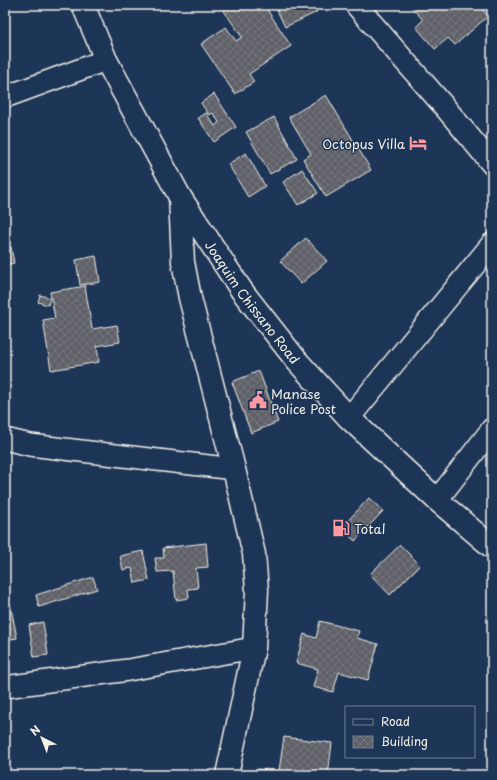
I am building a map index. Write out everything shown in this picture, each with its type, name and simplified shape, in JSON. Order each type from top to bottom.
[{"type":"main road","name":"Joaquim Chissano Road","points":[[83,5],[106,60],[180,197],[242,291],[297,361],[349,418],[436,500],[492,547]]},
{"type":"main road","points":[[180,197],[183,262],[190,298],[234,469],[254,554],[257,590],[254,648],[227,775]]},
{"type":"street","points":[[356,5],[492,164]]},
{"type":"street","points":[[5,97],[106,60]]},
{"type":"street","points":[[349,418],[492,244]]},
{"type":"street","points":[[436,500],[492,429]]},
{"type":"street","points":[[5,438],[30,445],[234,469]]},
{"type":"street","points":[[5,687],[128,670],[254,648]]},
{"type":"building","points":[[220,5],[264,5],[291,46],[249,74],[254,82],[235,94],[201,44],[226,27],[236,41],[242,37]]},
{"type":"building","points":[[282,5],[313,5],[317,12],[285,27],[276,8]]},
{"type":"building","points":[[410,5],[479,5],[488,16],[455,45],[448,38],[435,49],[416,27],[423,20]]},
{"type":"building","points":[[214,94],[236,127],[214,142],[198,118],[206,113],[215,126],[219,122],[213,113],[209,115],[201,103]]},
{"type":"building","points":[[326,95],[371,170],[326,197],[303,159],[311,154],[289,117]]},
{"type":"building","points":[[274,117],[297,159],[270,174],[246,132]]},
{"type":"building","points":[[246,153],[265,186],[248,197],[228,164]]},
{"type":"building","points":[[302,169],[318,193],[298,205],[283,182]]},
{"type":"building","points":[[306,238],[327,261],[301,284],[280,261]]},
{"type":"building","points":[[11,247],[14,263],[5,265],[5,248]]},
{"type":"building","points":[[96,256],[100,282],[80,285],[76,260]]},
{"type":"building","points":[[85,286],[92,329],[117,325],[120,342],[97,346],[99,362],[51,370],[43,320],[55,318],[50,292]]},
{"type":"building","points":[[40,295],[50,298],[48,305],[38,302]]},
{"type":"building","points":[[259,371],[278,422],[251,433],[232,382]]},
{"type":"building","points":[[369,498],[383,511],[355,541],[341,528]]},
{"type":"building","points":[[206,543],[208,567],[196,568],[198,588],[188,589],[189,598],[176,600],[173,571],[157,572],[155,558],[164,558],[163,548]]},
{"type":"building","points":[[400,545],[420,565],[390,595],[370,574]]},
{"type":"building","points":[[143,551],[149,580],[135,583],[132,568],[123,570],[120,556]]},
{"type":"building","points":[[93,577],[97,589],[39,607],[36,595]]},
{"type":"building","points":[[10,603],[17,638],[5,640],[5,604]]},
{"type":"building","points":[[320,621],[359,631],[357,638],[378,644],[368,680],[339,672],[333,692],[313,687],[318,669],[296,663],[304,634],[316,638]]},
{"type":"building","points":[[43,622],[48,655],[34,657],[29,625]]},
{"type":"building","points":[[284,737],[332,743],[328,775],[306,773],[306,775],[257,775],[258,769],[279,771]]},
{"type":"place","name":"Octopus Villa","points":[[418,143]]},
{"type":"place","name":"Manase Police Post","points":[[258,400]]},
{"type":"place","name":"Total","points":[[341,528]]}]
